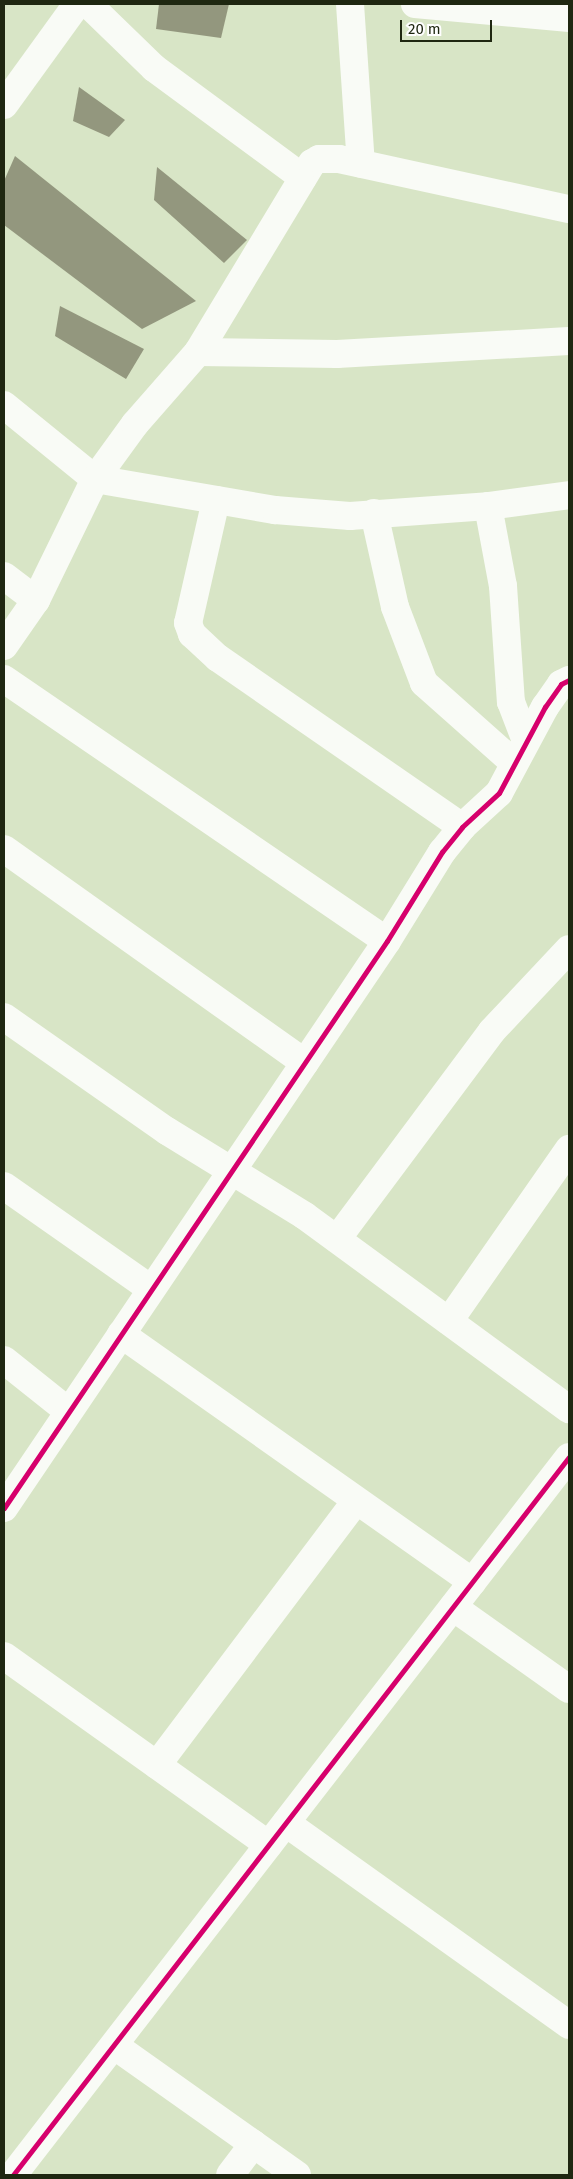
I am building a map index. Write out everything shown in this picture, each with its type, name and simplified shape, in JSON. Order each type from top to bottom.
[{"type":"street","points":[[4,105],[77,4]]},
{"type":"street","points":[[88,4],[154,68],[303,178]]},
{"type":"street","points":[[350,4],[361,164]]},
{"type":"street","points":[[415,4],[564,13]]},
{"type":"street","points":[[4,646],[36,600],[95,479],[141,417],[198,352],[303,178],[319,159],[361,164],[569,209]]},
{"type":"street","points":[[198,352],[337,354],[569,341]]},
{"type":"street","points":[[4,405],[95,479],[274,510],[350,516],[488,506],[569,495]]},
{"type":"street","points":[[216,500],[188,624],[192,634],[218,658],[462,827]]},
{"type":"street","points":[[488,506],[503,586],[511,702],[520,752]]},
{"type":"street","points":[[374,513],[395,607],[424,683],[520,752]]},
{"type":"street","points":[[4,576],[36,600]]},
{"type":"street","points":[[4,679],[387,941]]},
{"type":"street","points":[[4,1508],[387,941],[442,852],[462,827],[499,793],[545,707],[561,684],[569,680]]},
{"type":"street","points":[[4,849],[305,1063]]},
{"type":"street","points":[[336,1239],[492,1031],[569,949]]},
{"type":"street","points":[[4,1017],[167,1131],[336,1239],[567,1403]]},
{"type":"street","points":[[449,1321],[569,1149]]},
{"type":"street","points":[[4,1186],[151,1289]]},
{"type":"street","points":[[120,1334],[472,1582]]},
{"type":"street","points":[[4,1360],[68,1411]]},
{"type":"street","points":[[14,2175],[569,1457]]},
{"type":"street","points":[[157,1765],[356,1501]]},
{"type":"street","points":[[452,1607],[569,1690]]},
{"type":"street","points":[[4,1656],[269,1844]]},
{"type":"street","points":[[286,1823],[569,2025]]},
{"type":"street","points":[[115,2046],[297,2175]]},
{"type":"street","points":[[230,2175],[253,2144]]},
{"type":"building","points":[[159,4],[229,4],[221,38],[156,29]]},
{"type":"building","points":[[79,87],[125,120],[109,137],[73,121]]},
{"type":"building","points":[[15,156],[196,301],[142,329],[4,225],[4,181]]},
{"type":"building","points":[[157,167],[247,240],[224,263],[154,200]]},
{"type":"building","points":[[60,306],[144,349],[126,379],[55,336]]},
{"type":"cycle path","points":[[4,1508],[387,941],[442,852],[462,827],[499,793],[545,707],[561,684],[569,680]]},
{"type":"cycle path","points":[[13,2175],[569,1457]]}]
